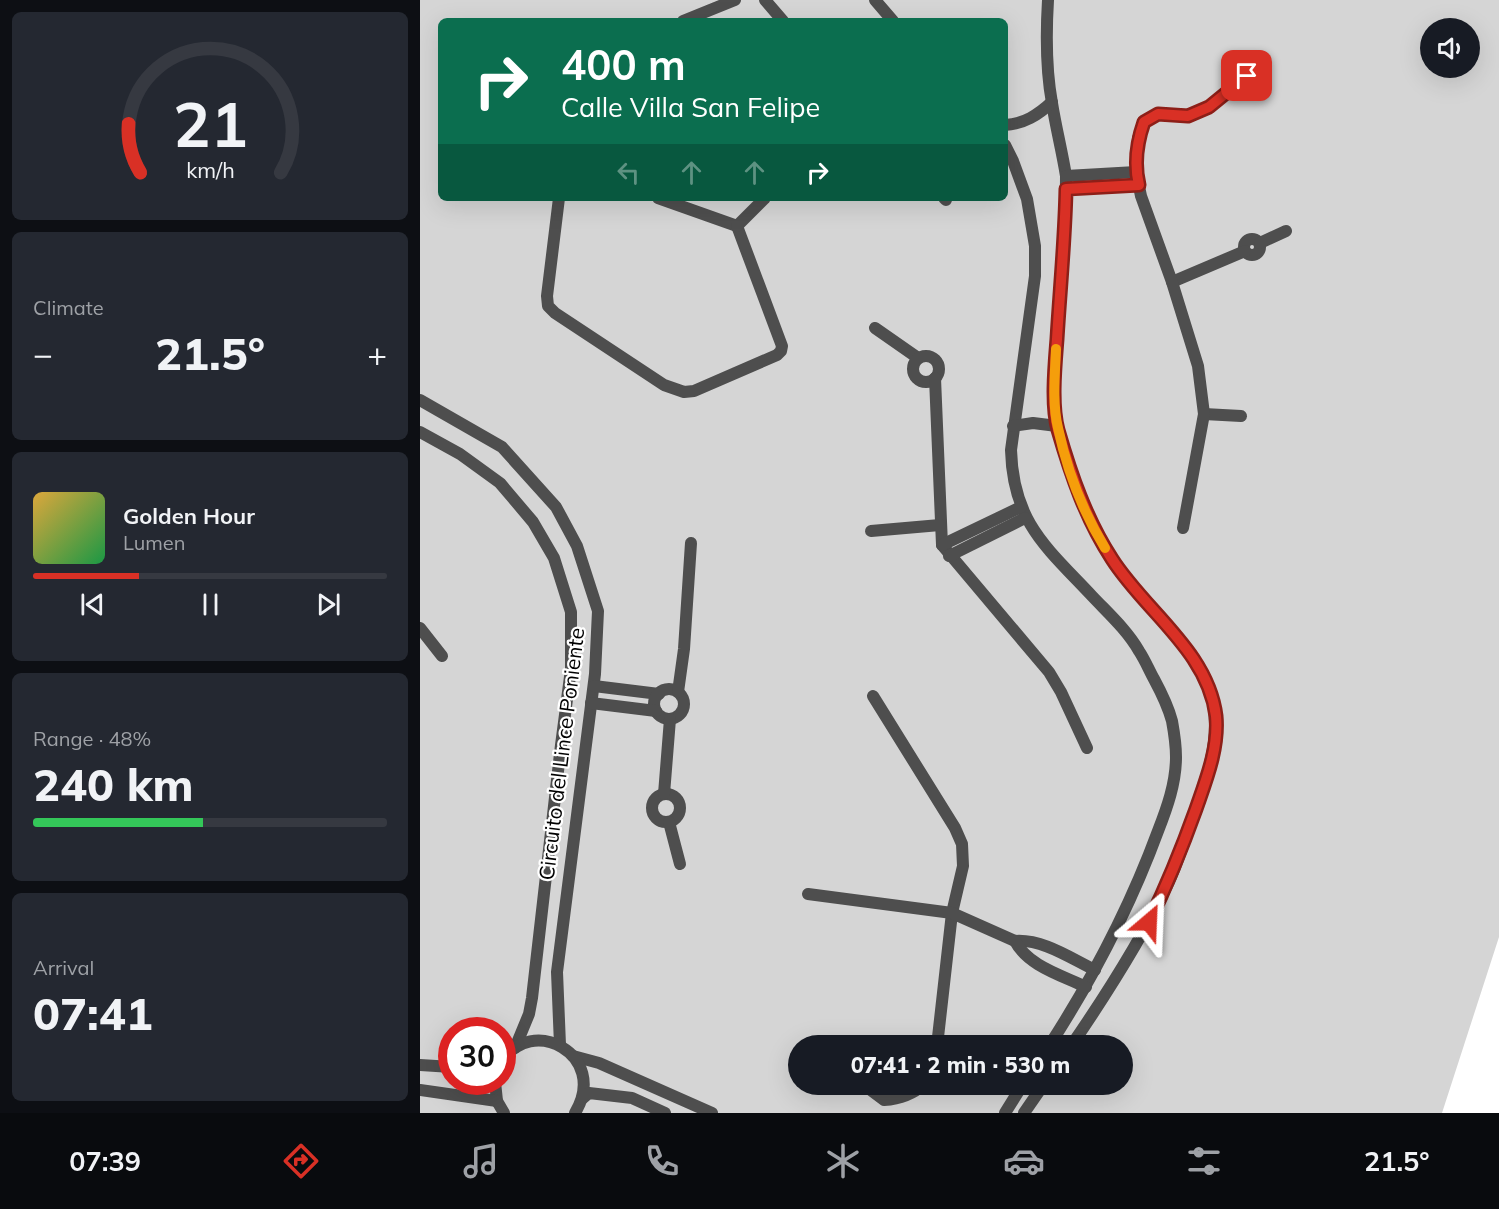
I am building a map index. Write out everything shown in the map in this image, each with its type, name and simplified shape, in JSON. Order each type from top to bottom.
[{"type":"street","points":[[690,18],[735,0]]},
{"type":"street","points":[[765,0],[780,18]]},
{"type":"street","points":[[874,0],[890,18]]},
{"type":"street","points":[[1048,0],[1052,102],[1062,147],[1066,183],[1055,378],[1057,426],[1083,508],[1102,543],[1113,562],[1172,632],[1202,672],[1211,693],[1216,717],[1216,735],[1209,770],[1168,884],[1143,932],[1078,1035]]},
{"type":"street","points":[[1183,528],[1204,414],[1198,366],[1139,185],[1136,172],[1138,138],[1144,122],[1158,114],[1188,116],[1209,107],[1247,76]]},
{"type":"street","points":[[1008,124],[1033,117],[1052,102]]},
{"type":"street","points":[[1008,151],[1027,199],[1035,246],[1035,276],[1013,426],[1011,471],[1023,513],[1047,548],[1125,632],[1139,651],[1167,705],[1176,758],[1169,802],[1145,868],[1086,987],[1056,1035]]},
{"type":"street","points":[[1066,183],[1136,172]]},
{"type":"street","points":[[1066,183],[1139,185]]},
{"type":"street","points":[[559,201],[547,296],[548,306],[555,313],[664,385],[684,392],[702,388],[777,355],[782,349],[737,226]]},
{"type":"street","points":[[666,201],[737,226]]},
{"type":"street","points":[[737,226],[762,201]]},
{"type":"street","points":[[1172,282],[1245,251],[1244,244],[1248,239],[1254,238],[1260,243],[1286,231]]},
{"type":"street","points":[[875,328],[918,358],[930,356],[936,360],[939,371],[932,381],[922,382],[914,375],[913,366],[918,358]]},
{"type":"street","points":[[935,378],[942,544],[949,556],[1049,672],[1087,748]]},
{"type":"street","name":"Circuito del Lince Poniente","points":[[420,400],[501,447],[556,507],[577,546],[598,611],[594,686],[556,972],[560,1045]]},
{"type":"street","points":[[1204,414],[1241,416]]},
{"type":"street","points":[[1013,426],[1033,423],[1057,426]]},
{"type":"street","name":"Circuito del Lince Poniente","points":[[420,432],[460,454],[500,483],[533,522],[554,558],[571,612],[572,669],[532,998],[529,1014],[516,1046]]},
{"type":"street","points":[[942,544],[1023,513]]},
{"type":"street","points":[[949,556],[1023,513]]},
{"type":"street","points":[[871,531],[940,525]]},
{"type":"street","points":[[678,692],[684,649],[691,543]]},
{"type":"street","points":[[420,628],[442,656]]},
{"type":"street","points":[[594,686],[659,694],[670,690],[678,692],[684,700],[683,710],[679,716],[670,719],[661,717],[656,711],[655,702],[659,694]]},
{"type":"street","points":[[873,696],[955,828],[962,844],[963,866],[952,913],[938,1035]]},
{"type":"street","points":[[591,703],[656,711]]},
{"type":"street","points":[[664,794],[670,719]]},
{"type":"street","points":[[664,794],[672,795],[680,803],[678,815],[669,822],[657,819],[652,808],[654,801],[664,794]]},
{"type":"street","points":[[669,822],[680,864]]},
{"type":"street","points":[[808,894],[952,913],[1015,941],[1026,940],[1039,943],[1095,970]]},
{"type":"street","points":[[1015,941],[1020,951],[1029,960],[1086,987]]},
{"type":"street","points":[[516,1048],[542,1041],[560,1045],[573,1056],[584,1076],[585,1088],[575,1113]]},
{"type":"street","points":[[573,1056],[600,1063],[712,1113]]},
{"type":"street","points":[[420,1065],[438,1066]]},
{"type":"street","points":[[420,1090],[497,1101]]},
{"type":"street","points":[[582,1099],[589,1093],[632,1098],[665,1113]]},
{"type":"street","points":[[496,1095],[504,1113]]},
{"type":"street","points":[[877,1095],[884,1100],[893,1100],[909,1095]]},
{"type":"street","points":[[1005,1113],[1016,1095]]},
{"type":"street","points":[[1024,1113],[1036,1095]]},
{"type":"shaded area","points":[[420,0],[1499,0],[1499,937],[1442,1113],[420,1113]]},
{"type":"slow traffic","points":[[1056,349],[1057,426],[1083,508],[1105,548]]},
{"type":"route","points":[[1149,922],[1182,850],[1209,770],[1216,735],[1216,717],[1211,693],[1202,672],[1172,632],[1113,562],[1102,543],[1083,508],[1057,426],[1055,378],[1066,189],[1139,185],[1136,172],[1138,138],[1144,122],[1158,114],[1188,116],[1209,107],[1247,76]]}]
